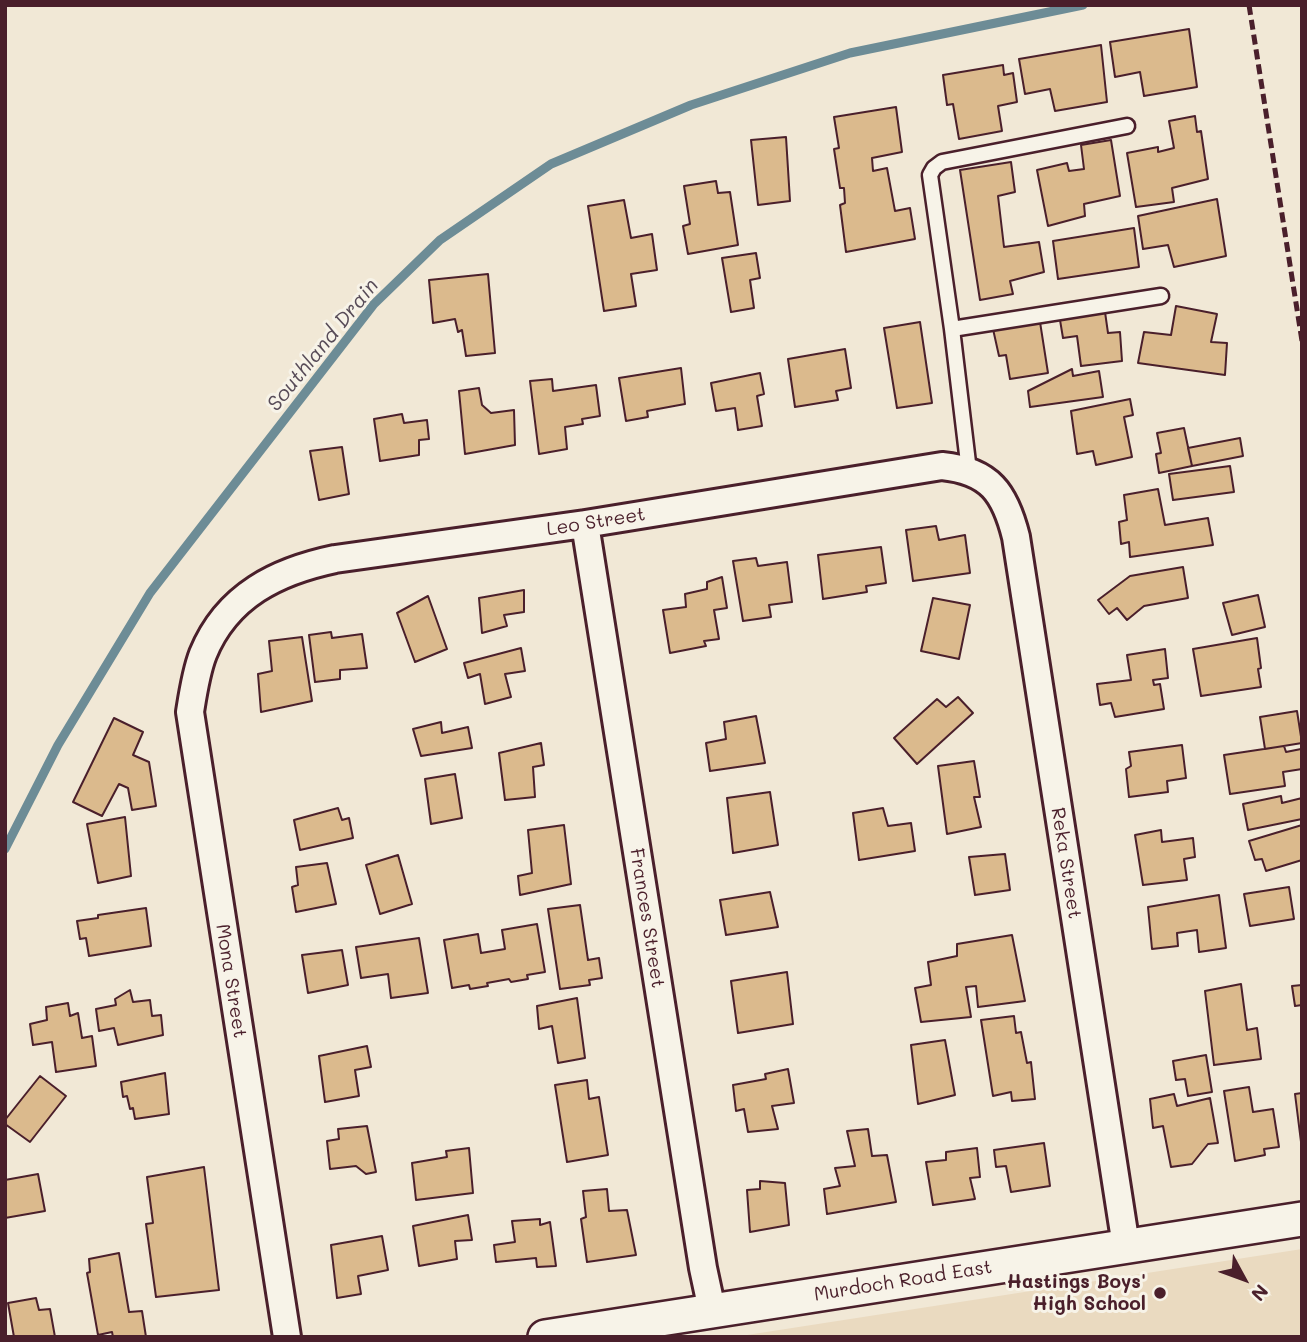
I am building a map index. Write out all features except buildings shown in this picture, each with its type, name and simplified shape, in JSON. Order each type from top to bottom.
[{"type":"street","name":"Leo Street","points":[[216,629],[234,607],[256,589],[305,566],[335,559],[585,524],[942,466],[969,471],[992,485]]},
{"type":"street","name":"Reka Street","points":[[992,485],[1005,502],[1016,537],[1126,1246]]},
{"type":"street","name":"Frances Street","points":[[585,524],[712,1310]]},
{"type":"street","name":"Mona Street","points":[[216,629],[203,653],[190,712],[287,1337]]},
{"type":"street","name":"Murdoch Road East","points":[[545,1337],[1302,1219]]},
{"type":"lane","points":[[969,471],[930,175],[942,162],[1128,126]]},
{"type":"lane","points":[[952,329],[1161,296]]},
{"type":"shaded area","name":"Hastings Boys' High School","points":[[1302,1249],[1302,1337],[734,1337]]},
{"type":"waterway","name":"Southland Drain","points":[[5,849],[58,745],[150,593],[374,304],[440,240],[551,164],[691,105],[850,53],[1083,5]]},
{"type":"railway","points":[[1249,5],[1302,341]]},
{"type":"place","name":"Hastings Boys' High School","points":[[1160,1293]]}]
